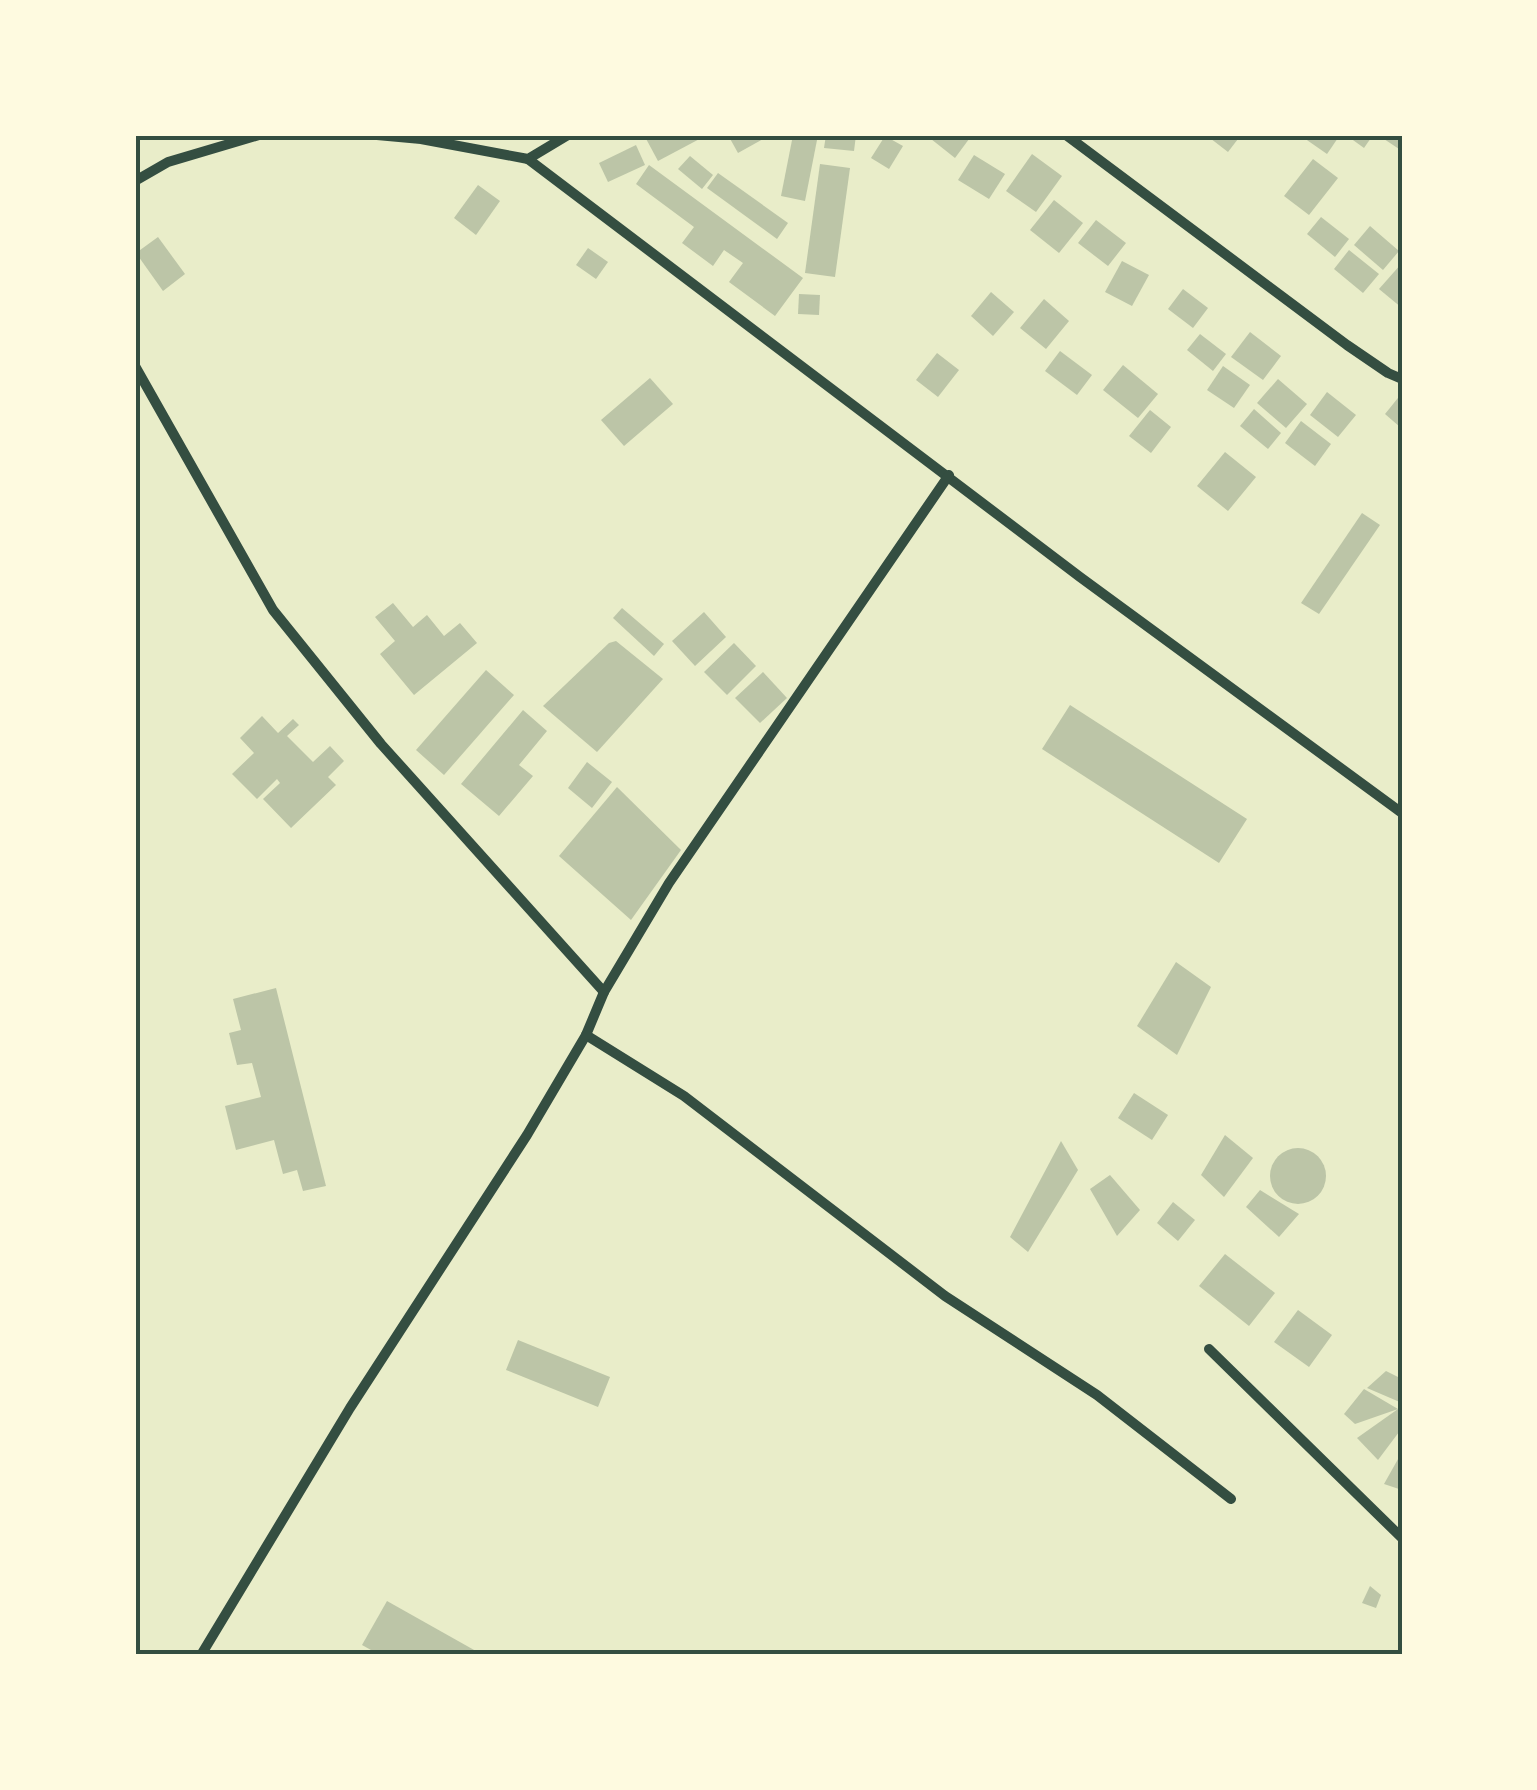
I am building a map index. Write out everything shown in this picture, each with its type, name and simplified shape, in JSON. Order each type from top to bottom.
[{"type":"street","points":[[135,181],[168,162],[259,135]]},
{"type":"street","points":[[378,135],[528,159],[1080,577],[1402,813]]},
{"type":"street","points":[[528,159],[568,135]]},
{"type":"street","points":[[1066,135],[1347,345],[1402,379]]},
{"type":"street","points":[[135,366],[273,610],[381,744],[604,992]]},
{"type":"street","points":[[201,1655],[350,1408],[527,1135],[586,1035],[604,992],[680,868],[949,475]]},
{"type":"street","points":[[586,1035],[684,1096],[929,1284],[1097,1395],[1231,1499]]},
{"type":"street","points":[[1209,1349],[1402,1538]]},
{"type":"building","points":[[644,135],[707,135],[658,161]]},
{"type":"building","points":[[728,135],[770,135],[738,153]]},
{"type":"building","points":[[793,135],[818,135],[805,201],[781,196]]},
{"type":"building","points":[[826,135],[856,135],[854,151],[824,148]]},
{"type":"building","points":[[926,135],[972,135],[955,158]]},
{"type":"building","points":[[1206,135],[1241,135],[1228,152]]},
{"type":"building","points":[[1340,135],[1327,154],[1304,138]]},
{"type":"building","points":[[1346,135],[1373,135],[1364,148]]},
{"type":"building","points":[[1402,135],[1402,151],[1381,137]]},
{"type":"building","points":[[885,136],[903,146],[889,169],[871,158]]},
{"type":"building","points":[[636,145],[645,165],[608,182],[599,163]]},
{"type":"building","points":[[1032,154],[1062,176],[1036,212],[1006,191]]},
{"type":"building","points":[[974,155],[1005,174],[989,199],[958,180]]},
{"type":"building","points":[[690,156],[713,175],[702,189],[678,169]]},
{"type":"building","points":[[1313,159],[1338,178],[1309,215],[1284,196]]},
{"type":"building","points":[[820,164],[850,168],[835,277],[805,273]]},
{"type":"building","points":[[649,165],[803,278],[775,316],[729,282],[743,263],[724,250],[713,266],[682,243],[694,227],[636,184]]},
{"type":"building","points":[[718,173],[788,223],[777,239],[707,188]]},
{"type":"building","points":[[478,185],[500,201],[476,235],[454,218]]},
{"type":"building","points":[[1054,200],[1083,223],[1059,253],[1030,230]]},
{"type":"building","points":[[1321,217],[1349,239],[1335,257],[1307,234]]},
{"type":"building","points":[[1096,220],[1126,243],[1108,266],[1078,243]]},
{"type":"building","points":[[1370,226],[1399,251],[1383,270],[1354,245]]},
{"type":"building","points":[[158,237],[185,274],[163,291],[136,253]]},
{"type":"building","points":[[588,248],[608,262],[596,279],[576,265]]},
{"type":"building","points":[[1349,250],[1379,274],[1363,293],[1334,269]]},
{"type":"building","points":[[1122,261],[1149,275],[1132,306],[1105,292]]},
{"type":"building","points":[[1402,263],[1402,308],[1379,289]]},
{"type":"building","points":[[1183,289],[1208,308],[1193,328],[1168,309]]},
{"type":"building","points":[[991,292],[1014,312],[993,336],[971,316]]},
{"type":"building","points":[[799,294],[820,295],[819,315],[798,314]]},
{"type":"building","points":[[1044,299],[1069,321],[1046,349],[1020,328]]},
{"type":"building","points":[[1250,332],[1281,356],[1263,380],[1231,357]]},
{"type":"building","points":[[1200,334],[1226,354],[1213,371],[1187,350]]},
{"type":"building","points":[[1060,351],[1092,375],[1077,395],[1045,371]]},
{"type":"building","points":[[937,353],[959,370],[938,397],[916,380]]},
{"type":"building","points":[[1123,365],[1158,394],[1138,418],[1103,390]]},
{"type":"building","points":[[1223,366],[1250,385],[1234,408],[1207,390]]},
{"type":"building","points":[[650,378],[673,404],[624,446],[601,420]]},
{"type":"building","points":[[1278,379],[1307,404],[1286,428],[1257,403]]},
{"type":"building","points":[[1327,392],[1356,415],[1338,437],[1310,415]]},
{"type":"building","points":[[1402,393],[1402,425],[1400,427],[1385,414]]},
{"type":"building","points":[[1254,409],[1281,433],[1268,449],[1240,426]]},
{"type":"building","points":[[1150,410],[1171,427],[1151,453],[1129,436]]},
{"type":"building","points":[[1301,421],[1331,444],[1315,466],[1285,443]]},
{"type":"building","points":[[1225,452],[1256,477],[1228,511],[1197,486]]},
{"type":"building","points":[[1362,513],[1380,525],[1319,614],[1301,603]]},
{"type":"building","points":[[393,603],[413,627],[427,615],[444,636],[460,623],[477,643],[414,695],[380,654],[395,641],[375,617]]},
{"type":"building","points":[[622,608],[664,644],[654,656],[613,618]]},
{"type":"building","points":[[704,612],[726,637],[695,666],[672,641]]},
{"type":"building","points":[[616,641],[663,679],[597,752],[543,706],[609,643]]},
{"type":"building","points":[[734,643],[756,666],[727,695],[704,672]]},
{"type":"building","points":[[486,670],[514,695],[444,775],[416,750]]},
{"type":"building","points":[[763,672],[787,698],[760,723],[735,698]]},
{"type":"building","points":[[1070,705],[1247,819],[1219,863],[1042,749]]},
{"type":"building","points":[[523,710],[547,731],[519,765],[533,776],[499,816],[461,784]]},
{"type":"building","points":[[262,716],[278,733],[293,719],[299,725],[287,736],[313,762],[330,746],[344,761],[328,777],[336,785],[291,828],[263,799],[280,783],[277,779],[257,799],[232,774],[254,753],[240,738]]},
{"type":"building","points":[[587,762],[612,782],[592,808],[568,788]]},
{"type":"building","points":[[617,787],[681,850],[631,920],[559,856]]},
{"type":"building","points":[[1176,962],[1211,987],[1177,1055],[1137,1026]]},
{"type":"building","points":[[276,988],[326,1186],[303,1191],[297,1170],[283,1174],[274,1140],[236,1150],[225,1106],[261,1097],[252,1063],[237,1065],[229,1033],[241,1030],[233,999]]},
{"type":"building","points":[[1134,1093],[1168,1115],[1152,1140],[1118,1118]]},
{"type":"building","points":[[1225,1135],[1253,1158],[1224,1197],[1201,1175]]},
{"type":"building","points":[[1061,1141],[1078,1170],[1028,1252],[1010,1237]]},
{"type":"building","points":[[1298,1148],[1318,1156],[1326,1176],[1318,1196],[1298,1204],[1278,1196],[1270,1176],[1278,1156]]},
{"type":"building","points":[[1110,1175],[1140,1210],[1117,1236],[1090,1189]]},
{"type":"building","points":[[1260,1190],[1299,1214],[1279,1237],[1246,1207]]},
{"type":"building","points":[[1173,1202],[1195,1220],[1178,1241],[1157,1223]]},
{"type":"building","points":[[1225,1254],[1275,1293],[1249,1326],[1199,1286]]},
{"type":"building","points":[[1298,1310],[1332,1335],[1309,1367],[1274,1342]]},
{"type":"building","points":[[518,1340],[610,1377],[598,1407],[506,1370]]},
{"type":"building","points":[[1386,1371],[1402,1379],[1402,1403],[1367,1388]]},
{"type":"building","points":[[1364,1389],[1398,1409],[1355,1424],[1344,1414]]},
{"type":"building","points":[[1398,1409],[1402,1428],[1378,1460],[1357,1438]]},
{"type":"building","points":[[1402,1452],[1402,1490],[1384,1484]]},
{"type":"building","points":[[1370,1586],[1381,1595],[1376,1608],[1362,1603]]},
{"type":"building","points":[[387,1601],[483,1655],[380,1655],[362,1645]]}]
